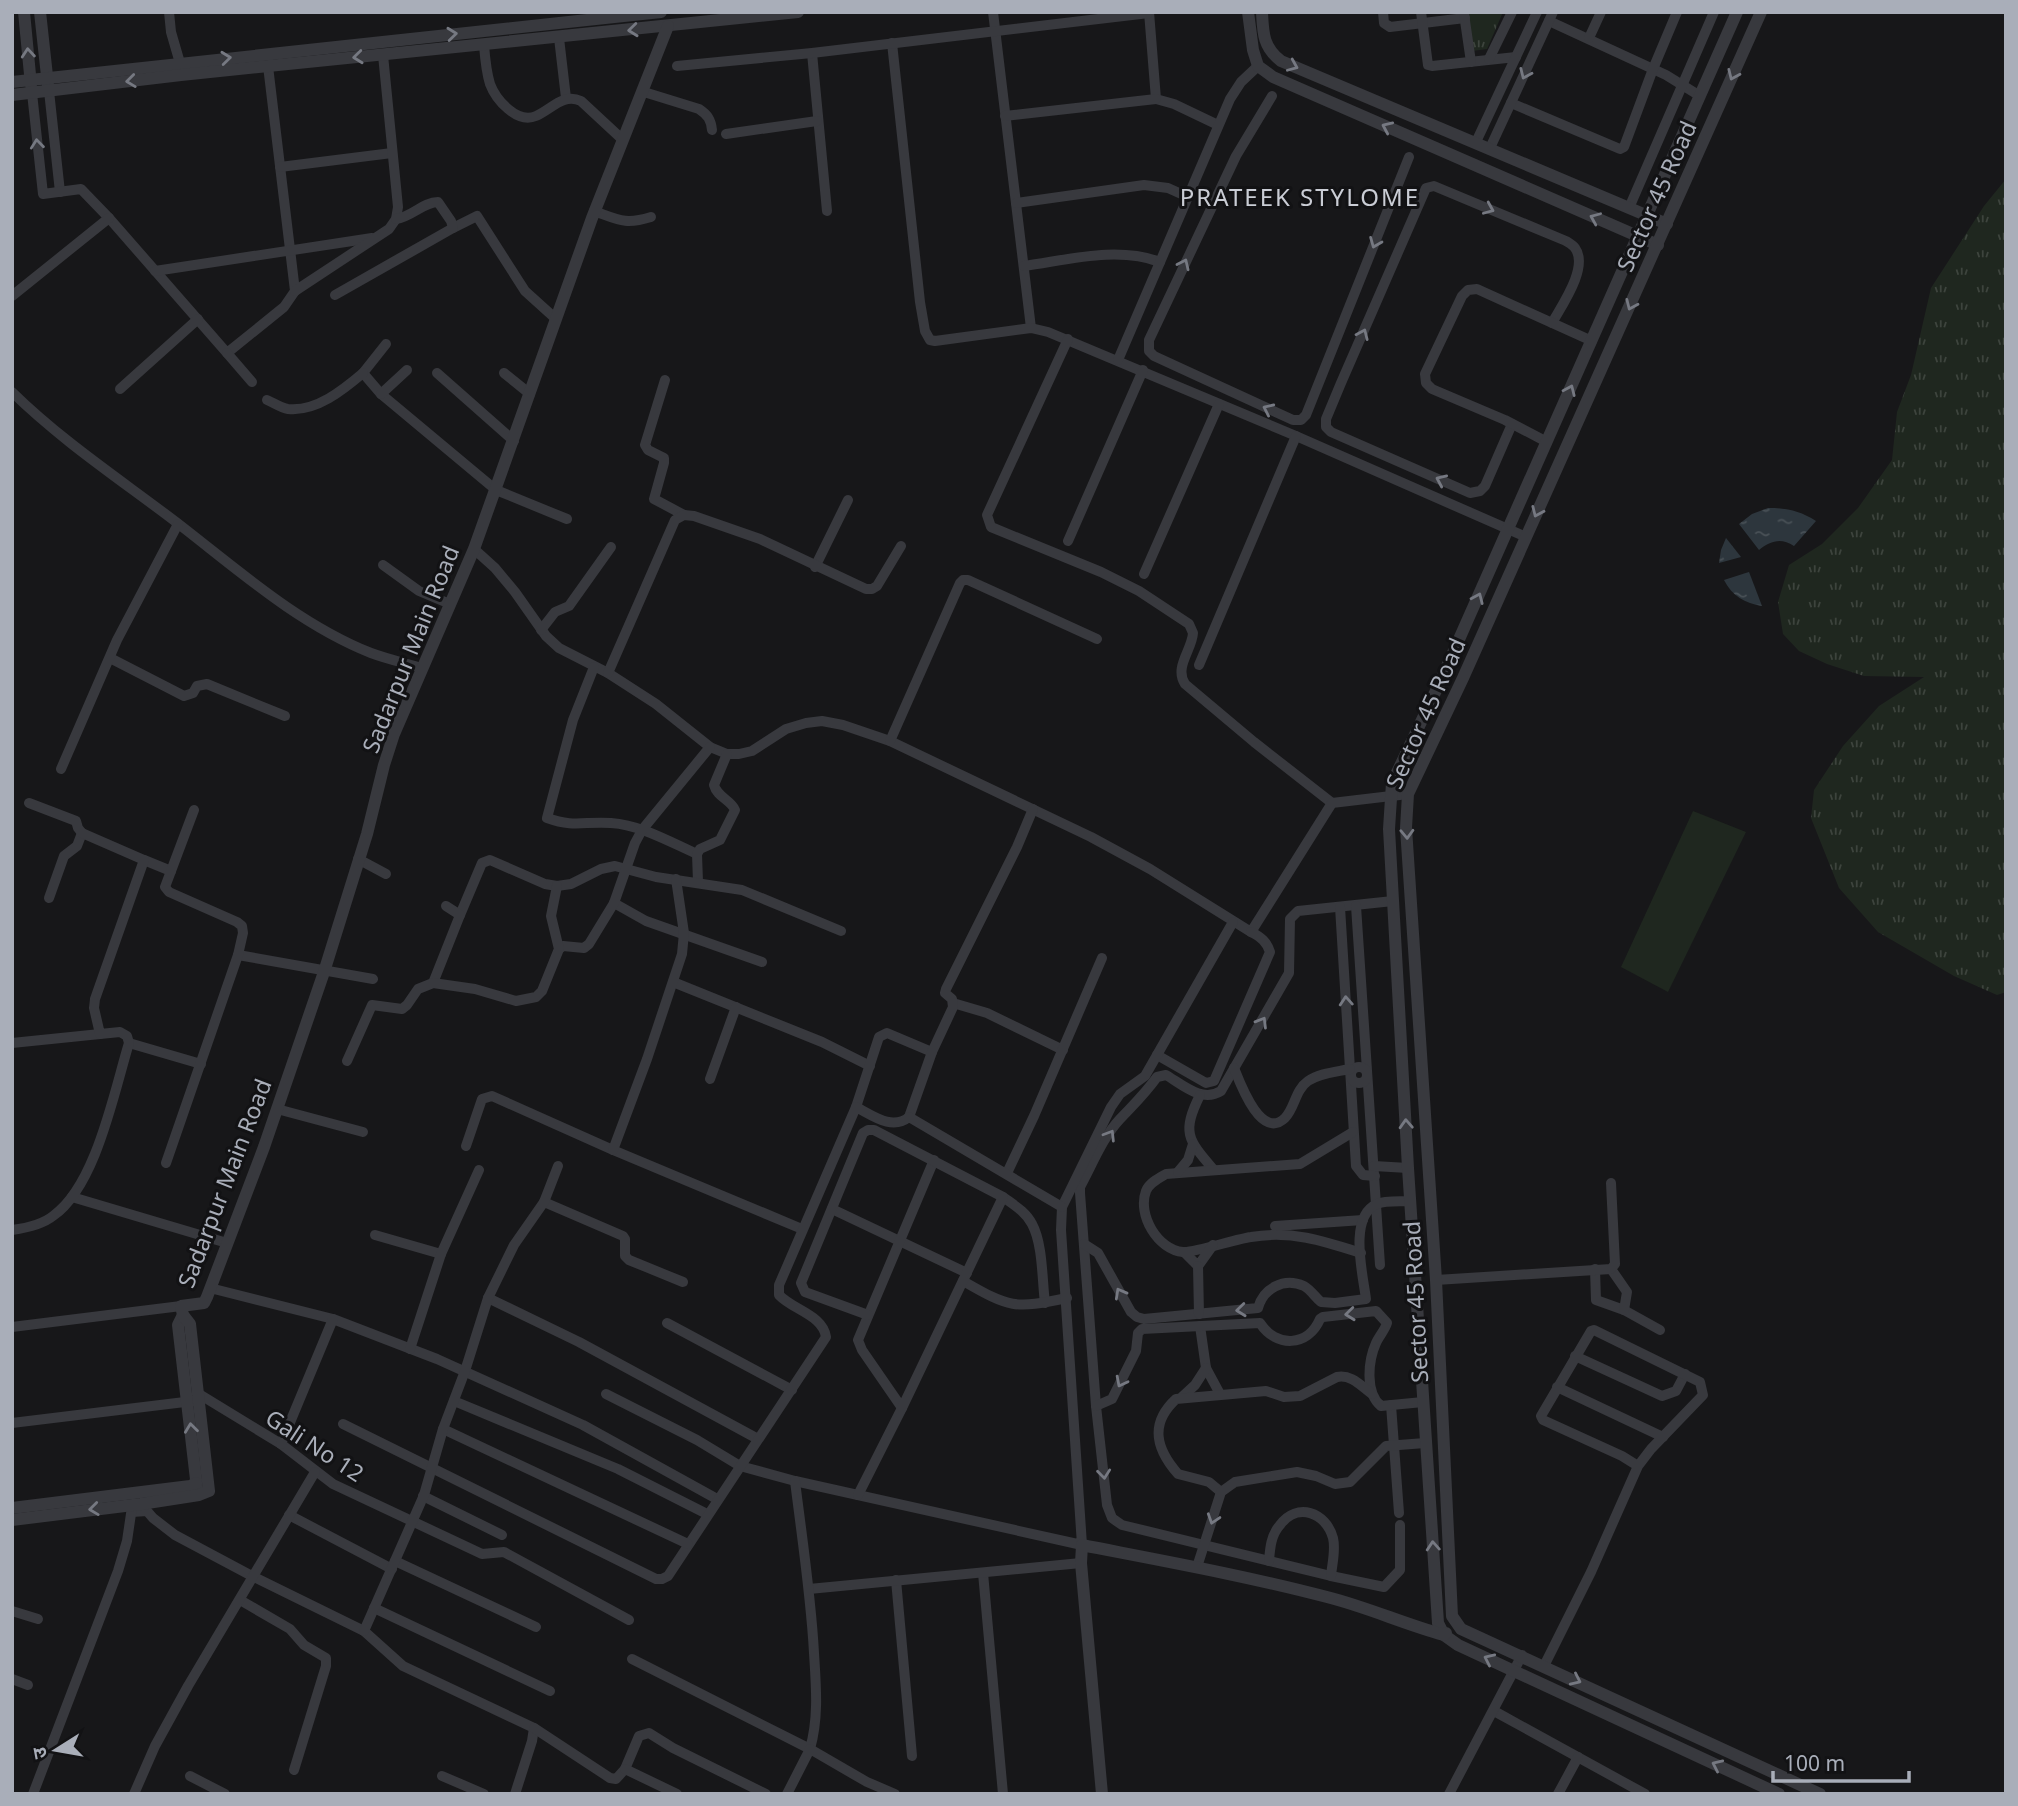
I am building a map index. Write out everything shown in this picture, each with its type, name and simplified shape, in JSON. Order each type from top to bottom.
[{"type":"street","points":[[24,12],[43,194],[81,190],[109,218],[252,382]]},
{"type":"street","points":[[40,12],[60,192]]},
{"type":"street","points":[[171,12],[171,32],[180,63]]},
{"type":"street","points":[[48,84],[180,63],[661,12]]},
{"type":"street","points":[[12,82],[31,86],[268,66],[798,12]]},
{"type":"street","points":[[993,12],[1031,328]]},
{"type":"street","points":[[1248,12],[1258,66],[1273,77],[1658,245]]},
{"type":"street","points":[[1262,12],[1264,39],[1270,53],[1280,61],[1667,224]]},
{"type":"street","points":[[1383,12],[1387,26],[1422,18],[1464,15],[1471,62]]},
{"type":"street","points":[[1489,59],[1512,12]]},
{"type":"street","points":[[1476,142],[1537,12]]},
{"type":"street","points":[[1589,38],[1601,12]]},
{"type":"street","points":[[1511,103],[1620,149],[1624,147],[1677,12]]},
{"type":"street","points":[[1629,208],[1714,12]]},
{"type":"street","name":"Sector 45 Road","points":[[1444,1635],[1437,1615],[1425,1443],[1389,797],[1392,783],[1441,680],[1737,12]]},
{"type":"street","name":"Sector 45 Road","points":[[1456,1621],[1406,828],[1408,794],[1463,678],[1761,12]]},
{"type":"street","points":[[677,66],[1149,13],[1156,99]]},
{"type":"street","points":[[1490,148],[1551,17],[1682,84],[1700,96]]},
{"type":"street","points":[[1422,18],[1428,65],[1516,57]]},
{"type":"street","name":"Sadarpur Main Road","points":[[12,1520],[132,1503],[198,1489],[209,1490],[196,1398],[178,1325],[182,1310],[204,1303],[210,1288],[277,1109],[324,972],[367,834],[394,734],[474,549],[594,211],[644,92],[668,26]]},
{"type":"street","points":[[559,38],[566,98]]},
{"type":"street","points":[[892,43],[920,302],[927,337],[936,341],[1031,328],[1068,339],[1525,537]]},
{"type":"street","points":[[484,45],[491,86],[498,99],[520,117],[535,117],[566,98],[573,97],[581,101],[623,140]]},
{"type":"street","points":[[812,52],[827,211]]},
{"type":"street","points":[[227,354],[284,307],[295,291],[389,229],[396,219],[398,207],[383,55]]},
{"type":"street","points":[[268,66],[295,291]]},
{"type":"street","points":[[1118,359],[1219,125],[1236,91],[1258,66]]},
{"type":"street","points":[[12,95],[31,86]]},
{"type":"street","points":[[644,92],[706,113],[711,121],[712,131]]},
{"type":"street","points":[[1272,96],[1236,156],[1149,340],[1149,351],[1154,356],[1293,421],[1301,420],[1306,415],[1409,157]]},
{"type":"street","points":[[1005,116],[1156,99],[1174,104],[1219,125]]},
{"type":"street","points":[[726,134],[817,121]]},
{"type":"street","points":[[280,167],[392,153]]},
{"type":"street","points":[[1016,202],[1144,185],[1168,188],[1188,197]]},
{"type":"street","points":[[1512,424],[1485,486],[1480,491],[1470,493],[1331,432],[1326,427],[1326,419],[1426,188],[1434,186],[1566,241],[1575,248],[1580,260],[1578,274],[1552,323]]},
{"type":"street","points":[[396,219],[409,216],[431,202],[438,202],[453,228]]},
{"type":"street","points":[[594,211],[624,222],[651,217]]},
{"type":"street","points":[[335,295],[477,216],[525,291],[556,319]]},
{"type":"street","points":[[12,296],[109,218]]},
{"type":"street","points":[[155,271],[376,238]]},
{"type":"street","points":[[1024,266],[1114,254],[1133,254],[1160,262]]},
{"type":"street","points":[[1547,442],[1432,389],[1426,383],[1425,374],[1462,296],[1468,290],[1477,289],[1592,341]]},
{"type":"street","points":[[120,389],[198,319]]},
{"type":"street","points":[[1068,339],[987,515],[988,522],[991,527],[1101,572],[1139,591],[1189,624],[1194,633],[1180,674],[1185,684],[1332,803]]},
{"type":"street","points":[[267,400],[285,408],[299,409],[321,401],[346,388],[363,373],[386,344]]},
{"type":"street","points":[[381,394],[407,370]]},
{"type":"street","points":[[1068,541],[1143,370]]},
{"type":"street","points":[[363,373],[381,394],[496,490],[567,519]]},
{"type":"street","points":[[437,373],[514,441]]},
{"type":"street","points":[[504,373],[530,394]]},
{"type":"street","points":[[665,380],[645,445],[648,450],[664,458],[654,499],[684,515],[761,539],[816,567],[872,589],[877,586],[901,546]]},
{"type":"street","points":[[12,393],[84,454],[251,581],[333,635],[371,653],[422,668]]},
{"type":"street","points":[[1144,574],[1219,404]]},
{"type":"street","points":[[1199,665],[1296,436]]},
{"type":"street","points":[[816,567],[848,500]]},
{"type":"street","points":[[608,673],[664,541],[676,520],[684,515]]},
{"type":"street","points":[[61,769],[110,658],[178,524]]},
{"type":"street","points":[[541,630],[555,612],[569,606],[611,547]]},
{"type":"street","points":[[474,549],[502,576],[541,630],[559,648],[608,673],[656,704],[710,747],[727,754],[752,751],[786,729],[822,721],[890,741],[1091,837],[1259,936],[1270,952],[1214,1081],[1206,1083],[1157,1055]]},
{"type":"street","points":[[383,565],[419,591],[450,604]]},
{"type":"street","points":[[890,741],[963,580],[1097,639]]},
{"type":"street","points":[[110,658],[184,696],[193,693],[197,686],[207,684],[285,716]]},
{"type":"street","points":[[594,667],[573,720],[547,818],[570,825],[609,822],[642,830],[697,854]]},
{"type":"street","points":[[559,949],[563,946],[584,948],[614,903],[642,830],[710,747]]},
{"type":"street","points":[[698,881],[697,854],[701,849],[720,840],[734,814],[734,807],[718,793],[715,785],[727,754]]},
{"type":"street","points":[[1251,932],[1332,803],[1408,794]]},
{"type":"street","points":[[29,803],[76,821],[82,833],[171,871]]},
{"type":"street","points":[[1033,809],[1017,847],[946,989],[947,996],[953,1003],[987,1013],[1063,1050]]},
{"type":"street","points":[[166,1163],[239,955],[243,933],[242,926],[237,922],[167,890],[165,883],[194,810]]},
{"type":"street","points":[[49,898],[64,856],[77,846],[82,833]]},
{"type":"street","points":[[358,859],[386,874]]},
{"type":"street","points":[[100,1034],[94,1008],[95,999],[144,860]]},
{"type":"street","points":[[433,983],[485,860],[545,884],[557,886],[571,884],[601,869],[615,866],[642,874],[698,881],[750,892],[841,931]]},
{"type":"street","points":[[613,1150],[643,1072],[682,954],[684,933],[676,879]]},
{"type":"street","points":[[347,1061],[372,1005],[402,1009],[418,989],[433,983],[475,989],[516,1001],[528,1001],[536,997],[542,991],[559,949],[551,916],[557,886]]},
{"type":"street","points":[[1393,901],[1298,911],[1292,915],[1289,973],[1222,1091],[1212,1097],[1200,1095],[1166,1075],[1161,1075],[1141,1100],[1120,1119],[1080,1187],[1096,1406],[1107,1504],[1112,1518],[1122,1525],[1380,1586],[1388,1585],[1400,1570],[1400,1525]]},
{"type":"street","points":[[614,903],[646,921],[762,962]]},
{"type":"street","points":[[446,906],[460,915]]},
{"type":"street","points":[[1356,906],[1380,1265]]},
{"type":"street","points":[[1340,908],[1356,1166],[1363,1175],[1375,1171],[1408,1168]]},
{"type":"street","points":[[1102,1794],[1082,1563],[1083,1545],[1061,1230],[1062,1207],[1111,1107],[1120,1094],[1145,1076],[1233,922]]},
{"type":"street","points":[[239,955],[373,979]]},
{"type":"street","points":[[1007,1173],[1102,958]]},
{"type":"street","points":[[673,982],[822,1042],[870,1066]]},
{"type":"street","points":[[856,1107],[896,1124],[909,1117],[953,1003]]},
{"type":"street","points":[[710,1079],[736,1007]]},
{"type":"street","points":[[12,1043],[120,1032],[127,1036],[129,1043],[84,1179],[54,1216],[12,1230]]},
{"type":"street","points":[[343,1424],[656,1579],[668,1576],[826,1337],[825,1329],[820,1323],[779,1295],[779,1285],[856,1107],[879,1037],[887,1033],[932,1052]]},
{"type":"street","points":[[129,1043],[201,1064]]},
{"type":"street","points":[[1234,1068],[1248,1101],[1259,1116],[1267,1122],[1278,1123],[1286,1118],[1299,1091],[1318,1076],[1350,1073],[1358,1066],[1365,1069],[1367,1074]]},
{"type":"street","points":[[1200,1095],[1188,1123],[1189,1138],[1213,1169]]},
{"type":"street","points":[[466,1146],[482,1099],[492,1096],[802,1229]]},
{"type":"street","points":[[277,1109],[363,1132]]},
{"type":"street","points":[[909,1117],[1062,1207]]},
{"type":"street","points":[[868,1315],[802,1289],[801,1283],[863,1133],[868,1130],[874,1130],[934,1160],[1003,1197],[1023,1211],[1037,1238],[1045,1303]]},
{"type":"street","points":[[1198,1266],[1184,1252],[1163,1244],[1148,1224],[1144,1204],[1146,1189],[1153,1181],[1166,1174],[1178,1172],[1300,1164],[1353,1132]]},
{"type":"street","points":[[1178,1172],[1188,1160],[1192,1144]]},
{"type":"street","points":[[902,1408],[858,1340],[934,1160]]},
{"type":"street","points":[[364,1631],[423,1496],[488,1298],[514,1245],[544,1202],[558,1166]]},
{"type":"street","points":[[410,1349],[441,1254],[479,1170]]},
{"type":"street","points":[[1611,1183],[1615,1264],[1611,1269]]},
{"type":"street","points":[[72,1197],[227,1243]]},
{"type":"street","points":[[858,1495],[1003,1197]]},
{"type":"street","points":[[1084,1244],[1098,1253],[1131,1312],[1144,1319],[1258,1308],[1270,1288],[1280,1284],[1301,1285],[1321,1303],[1366,1299],[1359,1232],[1363,1220],[1377,1204],[1411,1201]]},
{"type":"street","points":[[544,1202],[623,1236],[625,1256],[629,1260],[683,1282]]},
{"type":"street","points":[[832,1209],[900,1241],[965,1277],[995,1300],[1014,1306],[1067,1298]]},
{"type":"street","points":[[1275,1226],[1363,1220]]},
{"type":"street","points":[[1184,1252],[1252,1236],[1285,1233],[1315,1238],[1361,1253]]},
{"type":"street","points":[[375,1235],[441,1254]]},
{"type":"street","points":[[1199,1314],[1198,1266],[1213,1245]]},
{"type":"street","points":[[1595,1269],[1596,1300],[1624,1310],[1661,1330]]},
{"type":"street","points":[[1436,1279],[1611,1269]]},
{"type":"street","points":[[1611,1269],[1626,1292],[1624,1310]]},
{"type":"street","points":[[210,1288],[333,1319],[466,1371],[583,1425],[717,1499]]},
{"type":"street","points":[[488,1298],[579,1342],[758,1439]]},
{"type":"street","points":[[12,1327],[182,1310]]},
{"type":"street","points":[[1096,1406],[1112,1399],[1136,1351],[1139,1330],[1260,1323],[1268,1333],[1278,1339],[1296,1341],[1314,1331],[1323,1317],[1376,1311],[1387,1323],[1371,1359],[1372,1394],[1375,1401],[1381,1406],[1423,1402]]},
{"type":"street","points":[[281,1444],[333,1319]]},
{"type":"street","points":[[667,1323],[792,1390]]},
{"type":"street","points":[[1200,1326],[1206,1368],[1220,1394]]},
{"type":"street","points":[[1544,1665],[1591,1572],[1638,1466],[1703,1395],[1700,1382],[1598,1330],[1591,1331],[1542,1412],[1543,1420],[1638,1466]]},
{"type":"street","points":[[1576,1356],[1662,1396],[1676,1391],[1685,1374]]},
{"type":"street","points":[[1206,1368],[1195,1385],[1182,1398],[1171,1404],[1159,1426],[1157,1441],[1178,1474],[1209,1482],[1221,1492]]},
{"type":"street","points":[[1182,1398],[1266,1391],[1284,1397],[1300,1396],[1343,1376],[1372,1394]]},
{"type":"street","points":[[1557,1387],[1663,1437]]},
{"type":"street","points":[[606,1394],[740,1466],[795,1481],[1330,1598],[1444,1635],[1458,1645],[1774,1793]]},
{"type":"street","points":[[12,1423],[196,1398]]},
{"type":"street","name":"Gali No 12","points":[[196,1398],[281,1444],[315,1472],[354,1495],[482,1554],[504,1552],[629,1620]]},
{"type":"street","points":[[454,1401],[618,1469],[707,1514]]},
{"type":"street","points":[[1391,1405],[1399,1513]]},
{"type":"street","points":[[443,1429],[688,1544]]},
{"type":"street","points":[[1197,1567],[1221,1492],[1234,1482],[1297,1472],[1343,1485],[1350,1482],[1382,1448],[1425,1443]]},
{"type":"street","points":[[134,1794],[155,1746],[315,1472]]},
{"type":"street","points":[[787,1794],[810,1749],[816,1726],[817,1694],[809,1589],[795,1481]]},
{"type":"street","points":[[423,1496],[502,1535]]},
{"type":"street","points":[[33,1794],[118,1571],[132,1503],[147,1511],[175,1535],[364,1631],[403,1665],[534,1728],[610,1778],[616,1779],[625,1769],[639,1736],[649,1733],[766,1794]]},
{"type":"street","name":"Sadarpur Main Road","points":[[12,1508],[132,1503]]},
{"type":"street","points":[[1269,1561],[1272,1539],[1279,1525],[1293,1513],[1312,1513],[1328,1524],[1333,1536],[1331,1576]]},
{"type":"street","points":[[289,1515],[393,1565],[536,1627]]},
{"type":"street","points":[[809,1589],[1082,1563]]},
{"type":"street","points":[[983,1573],[1003,1794]]},
{"type":"street","points":[[896,1580],[912,1756]]},
{"type":"street","points":[[240,1600],[290,1629],[304,1645],[326,1658],[326,1666],[294,1770]]},
{"type":"street","points":[[374,1608],[551,1691]]},
{"type":"street","points":[[12,1611],[38,1619]]},
{"type":"street","points":[[1444,1635],[1456,1621],[1522,1655],[1820,1794]]},
{"type":"street","points":[[1449,1794],[1522,1655]]},
{"type":"street","points":[[632,1659],[810,1749],[867,1782],[895,1794]]},
{"type":"street","points":[[12,1679],[28,1685]]},
{"type":"street","points":[[1494,1710],[1645,1794]]},
{"type":"street","points":[[515,1794],[534,1728]]},
{"type":"street","points":[[1558,1794],[1578,1757]]},
{"type":"street","points":[[625,1769],[677,1794]]},
{"type":"street","points":[[190,1776],[225,1794]]},
{"type":"street","points":[[442,1776],[484,1794]]},
{"type":"green space","points":[[1467,12],[1503,12],[1487,49],[1472,51]]},
{"type":"green space","points":[[2006,179],[2006,992],[1997,995],[1954,976],[1878,932],[1839,888],[1811,818],[1814,790],[1843,746],[1879,706],[1924,677],[1864,676],[1799,651],[1783,634],[1778,602],[1789,565],[1822,544],[1858,508],[1892,460],[1897,412],[1911,375],[1931,288],[1984,206]]},
{"type":"green space","points":[[1693,811],[1746,832],[1668,992],[1621,967]]},
{"type":"water","points":[[1768,508],[1793,511],[1816,521],[1794,546],[1776,541],[1759,550],[1739,524],[1752,514]]},
{"type":"water","points":[[1726,538],[1741,557],[1719,563],[1721,550]]},
{"type":"water","points":[[1749,572],[1762,606],[1740,598],[1724,580]]},
{"type":"district","name":"PRATEEK STYLOME","points":[[1300,196]]}]
